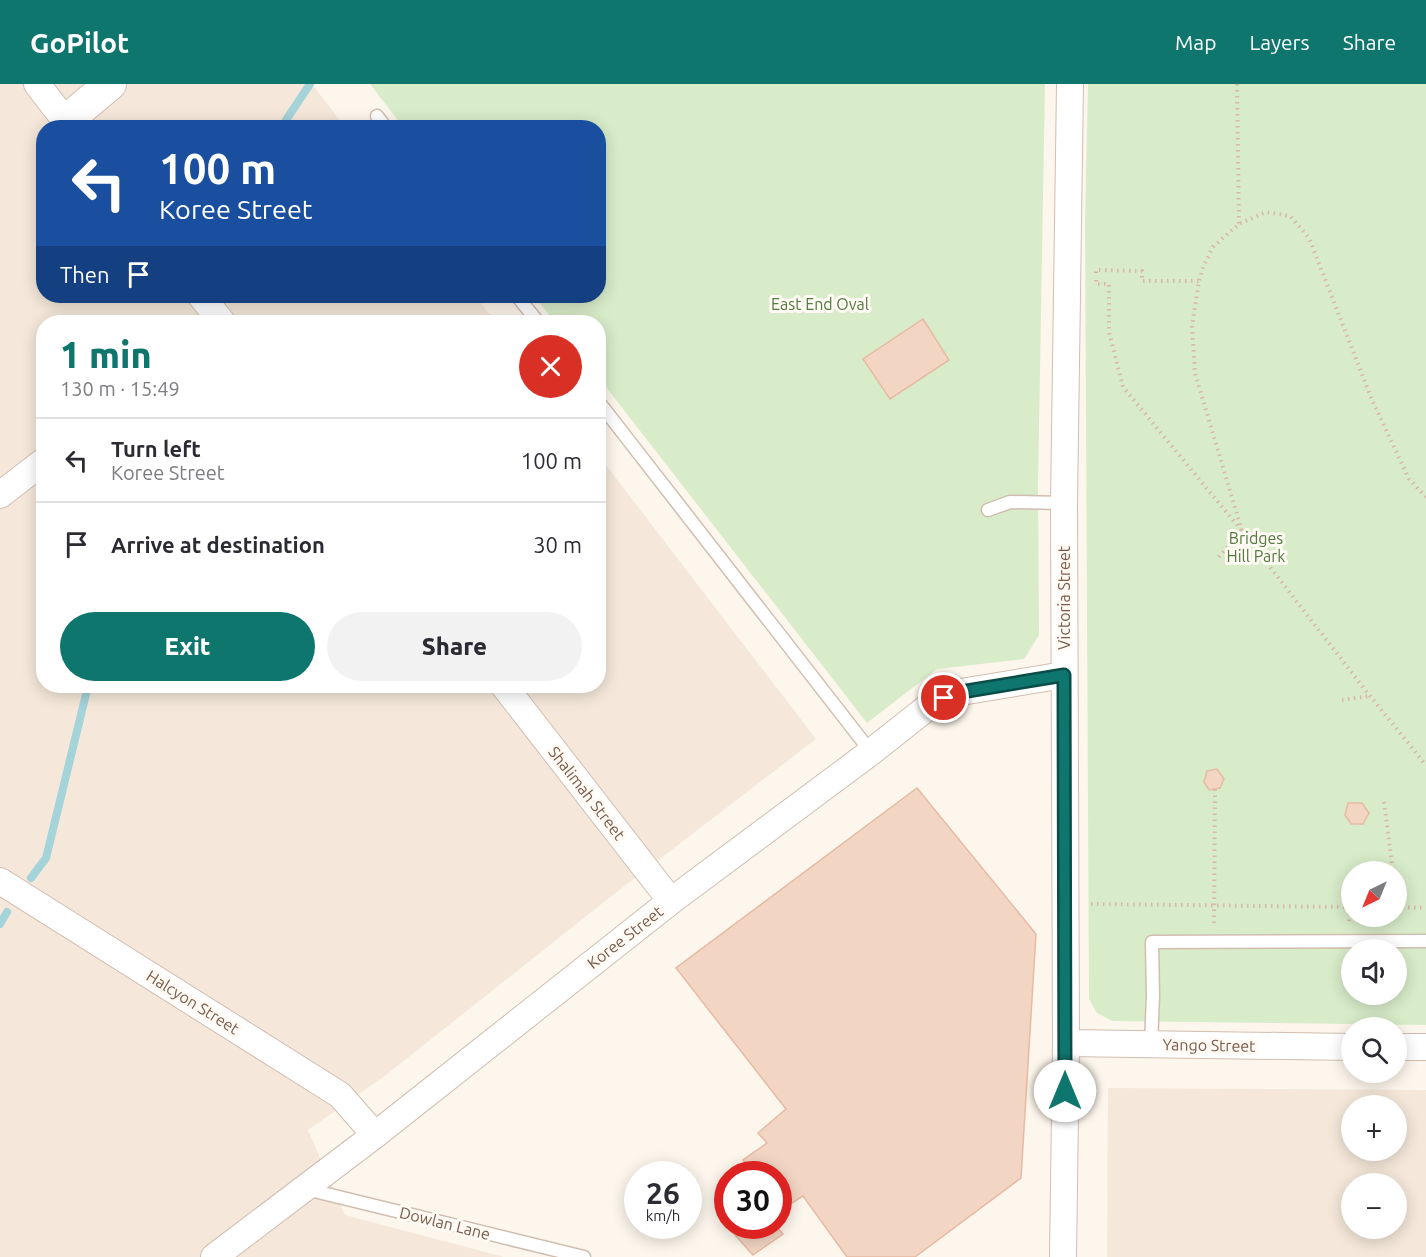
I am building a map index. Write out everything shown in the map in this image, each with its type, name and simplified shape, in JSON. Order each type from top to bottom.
[{"type":"street","points":[[37,84],[65,120]]},
{"type":"street","points":[[72,120],[110,84]]},
{"type":"street","name":"Victoria Street","points":[[1064,1257],[1066,1043],[1064,503],[1070,84]]},
{"type":"street","points":[[207,303],[216,315]]},
{"type":"street","points":[[0,495],[36,467]]},
{"type":"street","name":"Koree Street","points":[[214,1257],[375,1135],[670,901],[928,707],[961,692],[1064,675]]},
{"type":"street","name":"Shalimah Street","points":[[509,693],[670,901]]},
{"type":"street","name":"Halcyon Street","points":[[0,881],[340,1095],[375,1135]]},
{"type":"street","name":"Yango Street","points":[[1066,1043],[1341,1047]]},
{"type":"street","points":[[1407,1047],[1426,1047]]},
{"type":"lane","points":[[378,116],[381,120]]},
{"type":"lane","points":[[523,303],[532,315]]},
{"type":"lane","points":[[606,411],[871,752]]},
{"type":"lane","points":[[988,510],[1010,502],[1064,503]]},
{"type":"lane","points":[[1151,1044],[1152,942],[1426,941]]},
{"type":"lane","name":"Dowlan Lane","points":[[306,1188],[584,1257]]},
{"type":"path","points":[[1237,84],[1239,224]]},
{"type":"path","points":[[1242,531],[1195,373],[1192,327],[1199,281],[1213,247],[1239,224],[1266,212],[1290,216],[1309,238],[1372,399],[1409,479],[1426,497]]},
{"type":"path","points":[[1199,281],[1142,281],[1142,271],[1096,270],[1096,284],[1109,284],[1109,332],[1123,387],[1242,531],[1426,765]]},
{"type":"path","points":[[1216,560],[1242,531]]},
{"type":"path","points":[[1342,700],[1370,696]]},
{"type":"path","points":[[1214,942],[1215,789]]},
{"type":"path","points":[[1384,802],[1392,861]]},
{"type":"path","points":[[1086,904],[1341,907]]},
{"type":"path","points":[[1407,907],[1426,908]]},
{"type":"shaded area","points":[[0,84],[312,84],[340,120],[36,120],[36,303],[481,303],[490,315],[36,315],[36,693],[606,693],[606,465],[816,739],[609,898],[386,1075],[308,1130],[345,1215],[504,1257],[0,1257]]},
{"type":"shaded area","points":[[1108,1088],[1426,1090],[1426,1257],[1107,1257]]},
{"type":"green space","name":"East End Oval","points":[[370,84],[1045,84],[1038,483],[1039,635],[1024,659],[937,669],[867,723],[606,387],[606,315],[549,315],[540,303],[606,303],[606,120],[398,120]]},
{"type":"green space","name":"Bridges Hill Park","points":[[1088,84],[1426,84],[1426,1025],[1407,1025],[1407,1017],[1341,1017],[1341,1024],[1112,1021],[1097,1013],[1089,999],[1085,223]]},
{"type":"building","points":[[923,319],[949,360],[890,399],[863,359]]},
{"type":"building","points":[[1217,769],[1224,779],[1220,788],[1209,790],[1204,782],[1207,771]]},
{"type":"building","points":[[917,788],[1036,934],[1021,1178],[915,1257],[847,1257],[803,1196],[792,1203],[792,1161],[743,1160],[767,1143],[758,1133],[786,1109],[676,968]]},
{"type":"building","points":[[1348,803],[1362,803],[1369,813],[1363,824],[1351,824],[1345,815]]},
{"type":"building","points":[[739,1239],[776,1239],[753,1255]]},
{"type":"waterway","points":[[286,120],[310,84]]},
{"type":"waterway","points":[[31,878],[46,858],[86,693]]},
{"type":"waterway","points":[[0,924],[7,912]]},
{"type":"route","points":[[944,698],[992,686],[1064,675],[1065,1091]]}]
